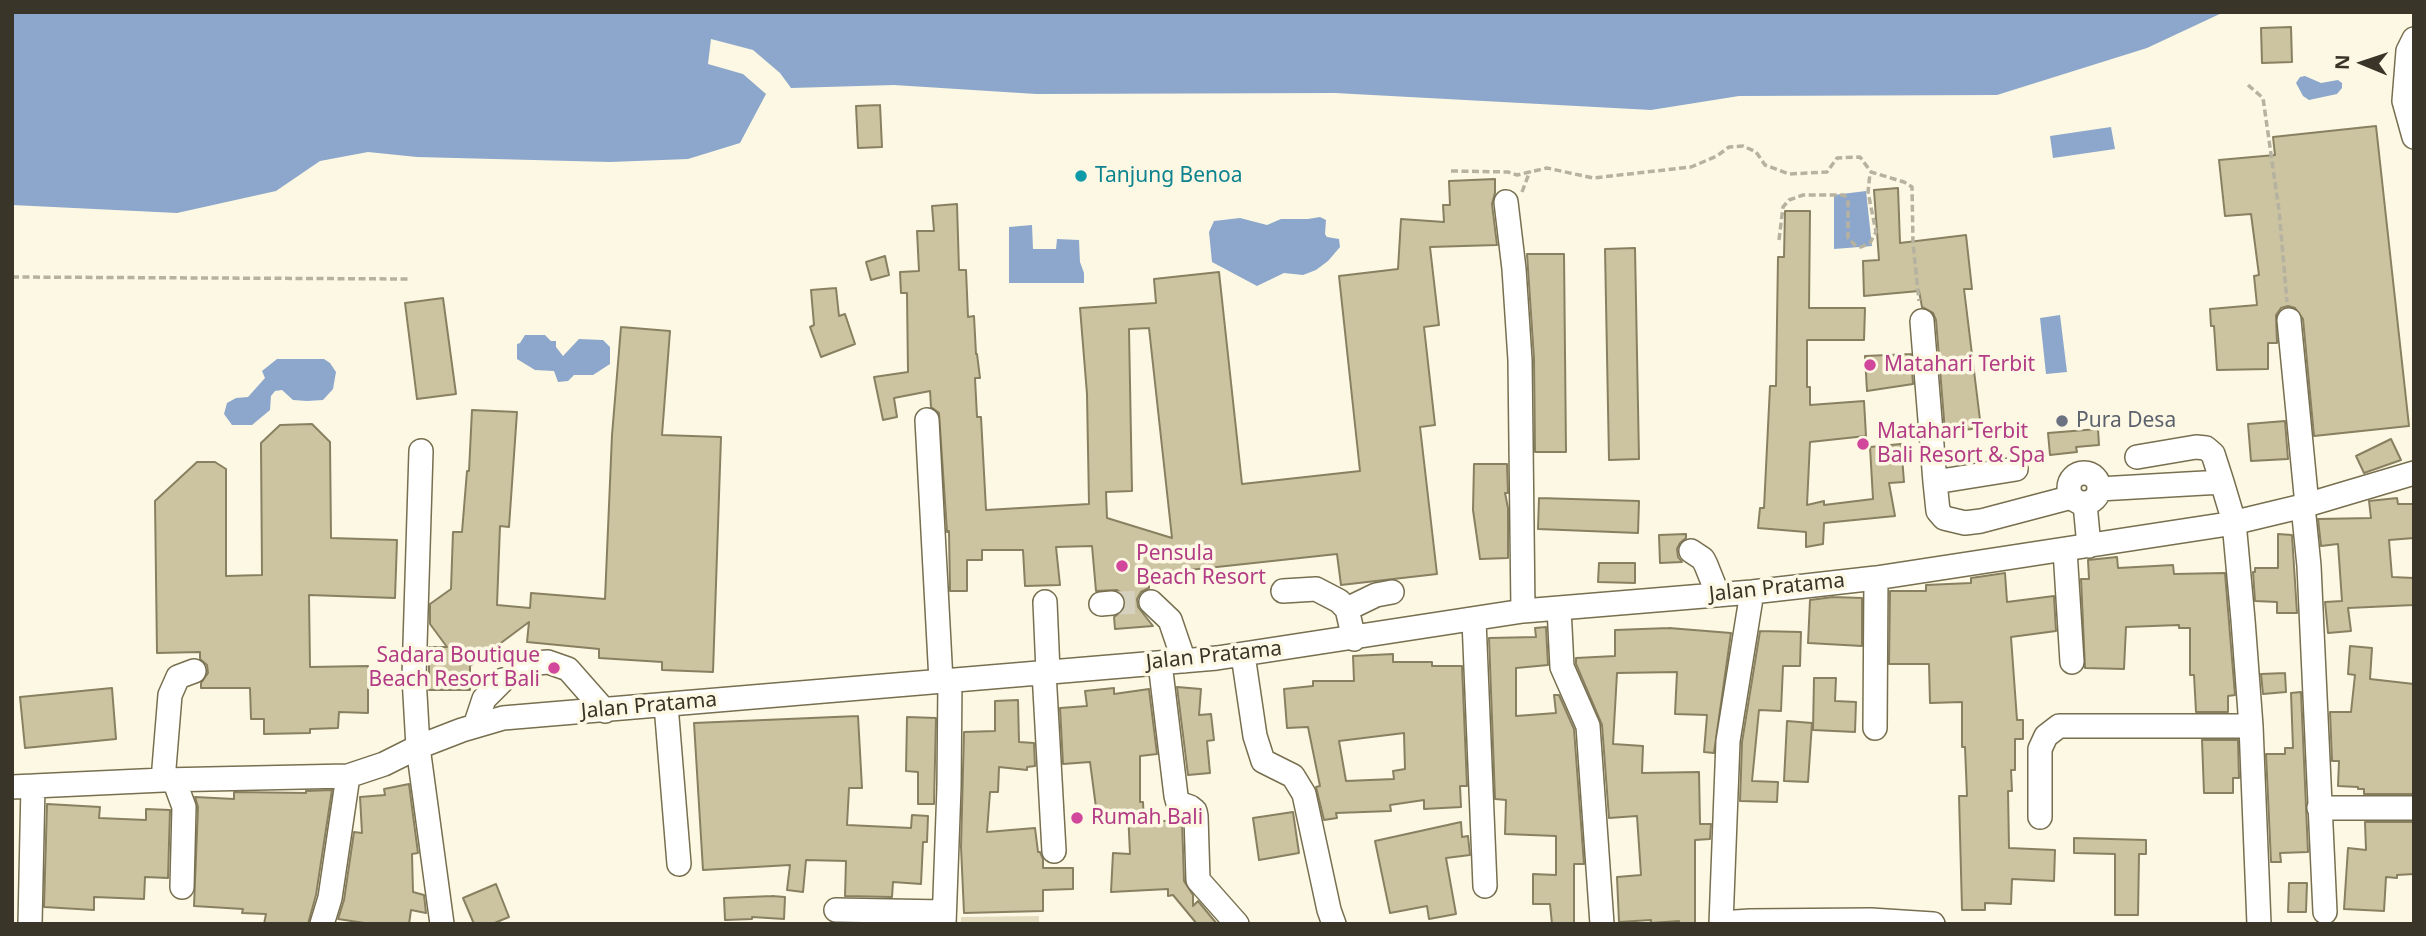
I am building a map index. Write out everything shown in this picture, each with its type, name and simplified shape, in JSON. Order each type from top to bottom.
[{"type":"street","points":[[2414,38],[2407,62],[2404,101],[2414,137]]},
{"type":"street","points":[[1506,202],[1520,360],[1523,611]]},
{"type":"street","points":[[2289,320],[2309,566],[2325,912]]},
{"type":"street","points":[[1922,321],[1938,511],[1944,518],[1965,523],[1981,521],[2085,497],[2222,482]]},
{"type":"street","points":[[836,910],[944,918],[950,788],[946,680],[927,420]]},
{"type":"street","points":[[2137,457],[2196,447],[2206,448],[2213,454],[2234,522],[2251,726],[2259,924]]},
{"type":"street","points":[[421,451],[414,639],[418,747],[442,924]]},
{"type":"street","points":[[1935,482],[2017,469]]},
{"type":"street","name":"Jalan Pratama","points":[[23,786],[348,776],[384,764],[418,747],[503,718],[1243,655],[1523,611],[1752,592],[1875,578],[2234,522],[2305,506],[2414,473]]},
{"type":"street","points":[[2085,497],[2089,546]]},
{"type":"street","points":[[2064,550],[2071,662]]},
{"type":"street","points":[[1691,551],[1703,559],[1712,575],[1718,595]]},
{"type":"street","points":[[1875,578],[1875,727]]},
{"type":"street","points":[[1283,591],[1316,589],[1339,601],[1347,609],[1353,639]]},
{"type":"street","points":[[1347,609],[1392,592]]},
{"type":"street","points":[[1752,592],[1728,741],[1721,924],[1871,919],[1933,924]]},
{"type":"street","points":[[1151,602],[1170,620],[1184,661]]},
{"type":"street","points":[[1045,603],[1054,851]]},
{"type":"street","points":[[1559,608],[1562,667],[1588,726],[1602,924]]},
{"type":"street","points":[[1474,620],[1485,886]]},
{"type":"street","points":[[1243,655],[1255,736],[1263,761],[1293,776],[1304,794],[1334,924]]},
{"type":"street","points":[[525,664],[548,662],[568,669],[605,711]]},
{"type":"street","points":[[1160,663],[1176,796],[1178,803],[1190,807],[1196,816],[1198,880],[1237,924]]},
{"type":"street","points":[[182,887],[184,807],[168,780],[170,695],[177,677],[194,671]]},
{"type":"street","points":[[475,726],[484,699],[492,688],[503,680]]},
{"type":"street","points":[[666,705],[679,864]]},
{"type":"street","points":[[2040,817],[2039,749],[2046,736],[2059,726],[2251,726]]},
{"type":"street","points":[[322,924],[330,898],[348,776]]},
{"type":"street","points":[[23,786],[30,924]]},
{"type":"street","points":[[2319,808],[2414,808]]},
{"type":"path","points":[[2248,85],[2263,98],[2289,320]]},
{"type":"path","points":[[1451,171],[1508,172],[1517,175],[1547,168],[1593,178],[1691,167],[1717,156],[1729,147],[1743,146],[1756,152],[1765,165],[1788,174],[1827,173],[1837,158],[1853,156],[1861,159],[1871,172],[1912,187],[1913,243],[1922,321]]},
{"type":"path","points":[[1779,240],[1783,207],[1789,200],[1803,195],[1844,195],[1848,200],[1848,238],[1856,246],[1870,243],[1876,232],[1868,191],[1871,172]]},
{"type":"path","points":[[12,277],[410,279]]},
{"type":"shaded area","points":[[1039,916],[1039,924],[961,924],[961,917]]},
{"type":"water","points":[[12,12],[2224,12],[2147,48],[1997,95],[1739,96],[1651,110],[1335,93],[1036,94],[894,85],[791,88],[780,73],[753,50],[711,39],[708,64],[743,74],[766,94],[740,143],[688,159],[610,162],[417,157],[368,152],[320,161],[276,191],[177,213],[12,205]]},
{"type":"water","points":[[2305,76],[2321,83],[2338,80],[2342,83],[2342,88],[2337,94],[2309,100],[2303,96],[2296,83],[2300,77]]},
{"type":"water","points":[[2111,127],[2115,149],[2053,158],[2050,136]]},
{"type":"water","points":[[1866,191],[1872,246],[1834,249],[1834,195]]},
{"type":"water","points":[[1320,217],[1326,220],[1327,237],[1339,239],[1340,247],[1316,270],[1303,275],[1284,273],[1257,286],[1212,262],[1209,232],[1214,221],[1240,218],[1267,225],[1281,219]]},
{"type":"water","points":[[1032,225],[1033,249],[1056,249],[1057,239],[1079,240],[1084,283],[1009,283],[1009,227]]},
{"type":"water","points":[[2060,315],[2067,372],[2046,374],[2040,318]]},
{"type":"water","points":[[525,335],[545,335],[551,341],[556,341],[556,347],[563,356],[579,339],[603,340],[610,347],[610,364],[593,375],[574,375],[568,381],[558,382],[554,371],[535,370],[517,359],[517,344]]},
{"type":"water","points":[[277,359],[324,359],[336,372],[333,389],[323,400],[307,401],[293,400],[282,390],[275,391],[271,396],[270,410],[252,425],[232,425],[224,414],[227,403],[236,398],[248,397],[265,378],[262,371]]},
{"type":"building","points":[[2291,27],[2292,62],[2262,63],[2261,28]]},
{"type":"building","points":[[880,105],[882,147],[858,148],[856,106]]},
{"type":"building","points":[[2376,126],[2409,426],[2314,436],[2303,319],[2295,308],[2281,308],[2276,315],[2277,343],[2268,343],[2268,369],[2217,370],[2210,309],[2257,305],[2254,276],[2259,275],[2251,214],[2225,216],[2219,160],[2275,155],[2273,137]]},
{"type":"building","points":[[1495,179],[1492,204],[1497,245],[1430,247],[1439,325],[1424,327],[1435,425],[1420,427],[1437,574],[1341,585],[1337,554],[1152,574],[1153,582],[1149,583],[1149,588],[1141,592],[1137,599],[1138,607],[1153,626],[1115,629],[1114,617],[1124,609],[1126,601],[1123,594],[1117,590],[1096,591],[1092,546],[1056,547],[1060,585],[1025,586],[1023,550],[982,550],[982,560],[967,560],[967,591],[950,591],[949,531],[947,532],[939,413],[931,407],[930,391],[894,398],[897,417],[883,420],[874,377],[908,372],[907,293],[901,293],[900,272],[919,271],[917,231],[934,231],[932,206],[957,204],[959,270],[966,270],[968,317],[974,316],[980,378],[975,378],[977,417],[981,417],[986,510],[1089,504],[1087,394],[1080,308],[1156,303],[1154,279],[1219,272],[1242,484],[1360,471],[1339,276],[1398,269],[1401,219],[1444,222],[1443,205],[1450,205],[1449,181]],"holes":[[[1149,328],[1172,538],[1107,518],[1106,492],[1132,491],[1129,329]]]},
{"type":"building","points":[[1898,188],[1900,243],[1966,235],[1972,289],[1964,289],[1981,428],[1945,432],[1936,320],[1933,313],[1922,307],[1919,291],[1864,296],[1863,261],[1879,260],[1874,190]]},
{"type":"building","points":[[1785,211],[1810,211],[1809,308],[1865,308],[1864,340],[1807,340],[1807,387],[1810,387],[1810,405],[1864,401],[1866,436],[1810,442],[1807,505],[1824,501],[1824,505],[1873,499],[1870,447],[1901,444],[1904,482],[1889,483],[1895,516],[1824,523],[1823,544],[1806,547],[1806,532],[1758,528],[1760,508],[1764,508],[1770,386],[1776,386],[1778,257],[1784,257]]},
{"type":"building","points":[[1635,248],[1639,459],[1609,460],[1605,249]]},
{"type":"building","points":[[1527,254],[1564,254],[1566,452],[1535,452],[1534,359]]},
{"type":"building","points":[[885,256],[889,275],[871,280],[866,262]]},
{"type":"building","points":[[836,288],[839,316],[845,314],[855,344],[821,357],[810,327],[814,325],[811,290]]},
{"type":"building","points":[[443,298],[456,394],[417,399],[405,303]]},
{"type":"building","points":[[621,327],[670,331],[662,435],[721,437],[713,672],[662,670],[662,662],[599,658],[599,649],[527,642],[529,622],[470,666],[470,690],[429,690],[429,647],[447,647],[430,624],[430,604],[451,589],[453,532],[462,532],[472,410],[517,412],[509,527],[500,526],[497,605],[530,608],[531,593],[605,599],[612,435]]},
{"type":"building","points":[[1911,354],[1913,384],[1867,391],[1865,356]]},
{"type":"building","points":[[2285,421],[2288,459],[2251,461],[2248,424]]},
{"type":"building","points":[[312,424],[330,442],[331,538],[397,540],[395,598],[309,595],[310,667],[368,666],[368,713],[339,712],[338,728],[310,729],[310,733],[264,734],[264,719],[251,719],[250,688],[201,688],[201,683],[208,673],[207,665],[200,659],[200,652],[157,653],[155,501],[197,462],[215,462],[226,469],[226,576],[262,575],[261,443],[280,425]]},
{"type":"building","points":[[2098,429],[2099,445],[2076,447],[2077,452],[2050,455],[2048,433]]},
{"type":"building","points":[[2391,439],[2401,460],[2364,473],[2356,456]]},
{"type":"building","points":[[1474,464],[1507,464],[1508,493],[1505,493],[1508,508],[1508,558],[1480,559],[1473,510]]},
{"type":"building","points":[[1539,498],[1639,501],[1638,533],[1538,529]]},
{"type":"building","points":[[2397,498],[2398,504],[2414,504],[2414,538],[2389,540],[2392,577],[2414,578],[2414,605],[2348,608],[2351,631],[2328,633],[2325,602],[2342,601],[2338,544],[2321,546],[2318,519],[2371,518],[2369,501]]},
{"type":"building","points":[[1686,534],[1677,549],[1682,562],[1660,563],[1659,535]]},
{"type":"building","points":[[2278,534],[2292,535],[2297,613],[2277,613],[2277,602],[2255,601],[2253,572],[2255,568],[2278,568]]},
{"type":"building","points":[[2117,557],[2118,568],[2173,565],[2174,574],[2225,573],[2235,695],[2228,696],[2228,712],[2196,712],[2194,675],[2190,675],[2190,628],[2179,628],[2179,625],[2126,627],[2124,669],[2085,668],[2081,579],[2089,579],[2088,560]]},
{"type":"building","points":[[1599,563],[1635,563],[1635,583],[1598,582]]},
{"type":"building","points":[[2005,573],[2007,602],[2054,596],[2056,631],[2011,637],[2017,720],[2023,720],[2023,739],[2015,739],[2015,770],[2011,770],[2012,791],[2008,791],[2009,848],[2055,850],[2054,881],[2012,879],[2011,904],[1985,903],[1985,910],[1962,910],[1959,796],[1967,796],[1965,747],[1962,747],[1962,702],[1930,703],[1929,664],[1889,664],[1890,591],[1926,591],[1926,585],[1971,583],[1971,578]]},
{"type":"building","points":[[1833,597],[1862,598],[1862,646],[1808,643],[1810,600]]},
{"type":"building","points":[[1546,627],[1548,665],[1516,668],[1516,716],[1556,713],[1554,695],[1559,695],[1574,729],[1584,864],[1574,864],[1574,924],[1552,924],[1550,904],[1533,904],[1533,874],[1556,875],[1556,836],[1505,834],[1506,800],[1495,799],[1489,638],[1536,637],[1535,628]]},
{"type":"building","points":[[1669,628],[1731,633],[1714,753],[1704,752],[1707,715],[1675,714],[1677,672],[1617,673],[1613,744],[1643,746],[1642,773],[1699,772],[1700,824],[1711,824],[1710,839],[1695,840],[1695,924],[1679,924],[1679,921],[1651,923],[1651,920],[1619,922],[1617,877],[1641,875],[1637,816],[1609,818],[1602,725],[1576,664],[1576,658],[1615,656],[1615,630]]},
{"type":"building","points":[[1760,631],[1801,632],[1800,666],[1783,666],[1781,711],[1759,710],[1752,781],[1778,782],[1777,802],[1740,801],[1742,742]]},
{"type":"building","points":[[2350,646],[2372,648],[2370,679],[2414,684],[2414,794],[2364,794],[2364,789],[2358,787],[2338,786],[2339,761],[2332,761],[2330,712],[2351,712],[2355,675],[2348,674]]},
{"type":"building","points":[[1393,654],[1393,662],[1432,662],[1432,666],[1462,666],[1467,786],[1460,786],[1461,807],[1424,809],[1424,800],[1390,805],[1391,811],[1336,813],[1337,818],[1324,820],[1316,787],[1320,786],[1308,727],[1287,728],[1284,689],[1313,686],[1313,681],[1354,681],[1353,656]],"holes":[[[1404,733],[1405,769],[1393,771],[1394,779],[1346,781],[1339,741]]]},
{"type":"building","points":[[2285,673],[2286,692],[2263,694],[2261,674]]},
{"type":"building","points":[[1814,678],[1836,678],[1835,701],[1856,702],[1855,732],[1813,730]]},
{"type":"building","points":[[1177,687],[1201,689],[1199,715],[1211,714],[1214,740],[1207,741],[1210,773],[1188,775]]},
{"type":"building","points":[[112,688],[116,739],[25,748],[20,697]]},
{"type":"building","points":[[1114,688],[1114,694],[1149,689],[1157,754],[1140,756],[1140,802],[1143,802],[1144,822],[1182,820],[1184,881],[1193,895],[1193,906],[1198,901],[1217,924],[1197,924],[1173,895],[1168,896],[1168,889],[1111,892],[1113,853],[1130,854],[1128,811],[1097,815],[1090,762],[1063,764],[1060,708],[1087,706],[1085,691]]},
{"type":"building","points":[[2301,692],[2308,852],[2280,853],[2281,862],[2271,862],[2266,754],[2285,754],[2285,748],[2293,748],[2291,693]]},
{"type":"building","points":[[1018,700],[1019,742],[1034,743],[1035,766],[1027,767],[1027,770],[999,767],[998,792],[990,792],[987,832],[1035,828],[1043,868],[1073,868],[1073,889],[1043,890],[1043,911],[964,913],[961,847],[964,732],[995,731],[995,701]]},
{"type":"building","points":[[858,716],[862,788],[849,788],[847,825],[911,828],[912,815],[928,816],[927,842],[923,842],[921,884],[893,882],[892,897],[845,896],[846,861],[806,860],[803,892],[787,890],[790,865],[703,870],[694,723]]},
{"type":"building","points":[[907,717],[936,718],[934,804],[918,804],[918,772],[906,771]]},
{"type":"building","points":[[1787,721],[1812,723],[1808,782],[1784,781]]},
{"type":"building","points":[[2202,740],[2238,740],[2239,778],[2233,778],[2233,793],[2204,793]]},
{"type":"building","points":[[409,784],[418,853],[412,854],[413,892],[424,895],[426,913],[411,910],[409,924],[371,924],[338,919],[344,900],[354,832],[362,833],[360,797],[385,795],[384,789]]},
{"type":"building","points":[[332,790],[316,895],[308,924],[264,924],[266,914],[242,913],[243,909],[194,906],[198,807],[195,797],[234,799],[234,792],[306,793]]},
{"type":"building","points":[[47,804],[100,807],[99,818],[146,820],[146,809],[170,810],[168,878],[145,877],[144,899],[94,897],[94,910],[44,907]]},
{"type":"building","points":[[1293,812],[1299,853],[1259,860],[1253,818]]},
{"type":"building","points":[[1461,822],[1462,837],[1468,836],[1470,855],[1446,858],[1456,914],[1429,919],[1427,906],[1390,913],[1375,841]]},
{"type":"building","points":[[2365,822],[2414,822],[2414,874],[2397,875],[2397,878],[2386,877],[2384,911],[2344,909],[2348,848],[2366,850]]},
{"type":"building","points":[[2074,838],[2146,840],[2146,854],[2139,854],[2138,915],[2115,915],[2115,854],[2074,853]]},
{"type":"building","points":[[2289,883],[2307,883],[2306,912],[2288,912]]},
{"type":"building","points":[[496,884],[509,917],[492,924],[474,924],[463,898]]},
{"type":"building","points":[[785,897],[784,919],[752,917],[725,920],[724,898]]},
{"type":"tunnel","points":[[1112,603],[1151,602]]},
{"type":"place","name":"Tanjung Benoa","points":[[1081,176]]},
{"type":"place","name":"Matahari Terbit","points":[[1870,365]]},
{"type":"place","name":"Pura Desa","points":[[2062,421]]},
{"type":"place","name":"Matahari Terbit Bali Resort & Spa","points":[[1863,444]]},
{"type":"place","name":"Pensula Beach Resort","points":[[1122,566]]},
{"type":"place","name":"Sadara Boutique Beach Resort Bali","points":[[554,668]]},
{"type":"place","name":"Rumah Bali","points":[[1077,818]]}]
